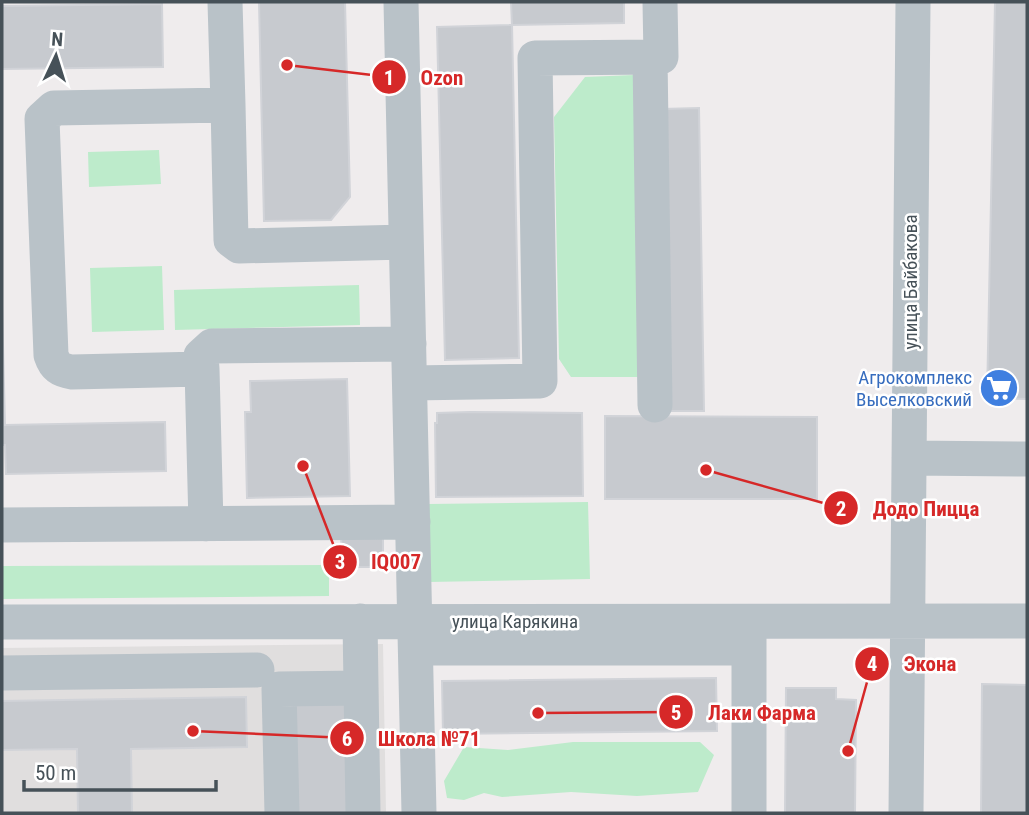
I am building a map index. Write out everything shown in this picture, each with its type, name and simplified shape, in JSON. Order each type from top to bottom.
[{"type":"street","points":[[225,2],[230,240],[239,246],[406,242]]},
{"type":"street","points":[[401,2],[419,813]]},
{"type":"street","points":[[410,383],[540,381],[536,58],[661,57],[660,2]]},
{"type":"street","name":"улица Байбакова","points":[[906,813],[913,2]]},
{"type":"street","points":[[650,57],[655,405]]},
{"type":"street","points":[[202,369],[72,372],[60,370],[53,363],[42,119],[54,108],[228,105]]},
{"type":"street","points":[[206,524],[201,356],[212,346],[409,344]]},
{"type":"street","points":[[909,458],[1027,459]]},
{"type":"street","points":[[2,525],[413,522]]},
{"type":"street","name":"улица Карякина","points":[[2,622],[360,621],[415,635],[749,634],[908,620],[1027,621]]},
{"type":"street","points":[[255,621],[260,813]]},
{"type":"street","points":[[360,621],[363,813]]},
{"type":"street","points":[[749,634],[749,813]]},
{"type":"street","points":[[2,673],[257,670]]},
{"type":"street","points":[[282,813],[279,689],[362,688]]},
{"type":"shaded area","points":[[383,644],[386,813],[2,813],[2,648]]},
{"type":"green space","points":[[634,75],[640,377],[571,377],[559,359],[554,117],[585,77]]},
{"type":"green space","points":[[159,150],[161,184],[89,187],[88,152]]},
{"type":"green space","points":[[162,266],[164,330],[92,332],[90,268]]},
{"type":"green space","points":[[359,285],[360,325],[175,330],[174,290]]},
{"type":"green space","points":[[588,502],[590,579],[429,582],[428,504]]},
{"type":"green space","points":[[329,565],[329,596],[2,599],[2,566]]},
{"type":"green space","points":[[573,742],[700,742],[714,755],[698,792],[637,796],[571,792],[502,797],[484,793],[464,800],[447,798],[444,781],[464,747],[508,750]]},
{"type":"building","points":[[259,2],[345,2],[350,197],[331,220],[264,221]]},
{"type":"building","points":[[511,2],[624,2],[624,23],[512,25]]},
{"type":"building","points":[[995,2],[1027,2],[1027,399],[987,398]]},
{"type":"building","points":[[162,4],[163,67],[2,69],[2,6]]},
{"type":"building","points":[[512,25],[519,358],[445,360],[437,27]]},
{"type":"building","points":[[699,108],[704,411],[666,411],[662,109]]},
{"type":"building","points":[[2,305],[5,425],[165,422],[166,471],[6,474],[5,445],[2,445]]},
{"type":"building","points":[[347,379],[350,496],[247,498],[245,412],[251,412],[250,381]]},
{"type":"building","points":[[437,413],[582,413],[583,496],[436,497]]},
{"type":"building","points":[[605,416],[817,417],[817,499],[605,499]]},
{"type":"building","points":[[341,535],[383,535],[383,567],[342,567]]},
{"type":"building","points":[[716,678],[717,731],[443,734],[442,681]]},
{"type":"building","points":[[982,684],[1027,685],[1027,813],[981,813]]},
{"type":"building","points":[[786,688],[836,688],[836,699],[856,700],[855,813],[785,813]]},
{"type":"building","points":[[246,697],[247,747],[131,749],[132,813],[78,813],[77,749],[2,750],[2,701]]},
{"type":"building","points":[[246,697],[247,747],[131,749],[132,813],[78,813],[77,749],[2,750],[2,701]]},
{"type":"building","points":[[350,701],[352,813],[294,813],[292,702]]},
{"type":"place","name":"Ozon","points":[[287,65]]},
{"type":"place","name":"Агрокомплекс Выселковский","points":[[999,388]]},
{"type":"place","name":"IQ007","points":[[303,466]]},
{"type":"place","name":"Додо Пицца","points":[[706,470]]},
{"type":"place","name":"Лаки Фарма","points":[[538,713]]},
{"type":"place","name":"Школа №71","points":[[193,731]]},
{"type":"place","name":"Экона","points":[[848,751]]}]
